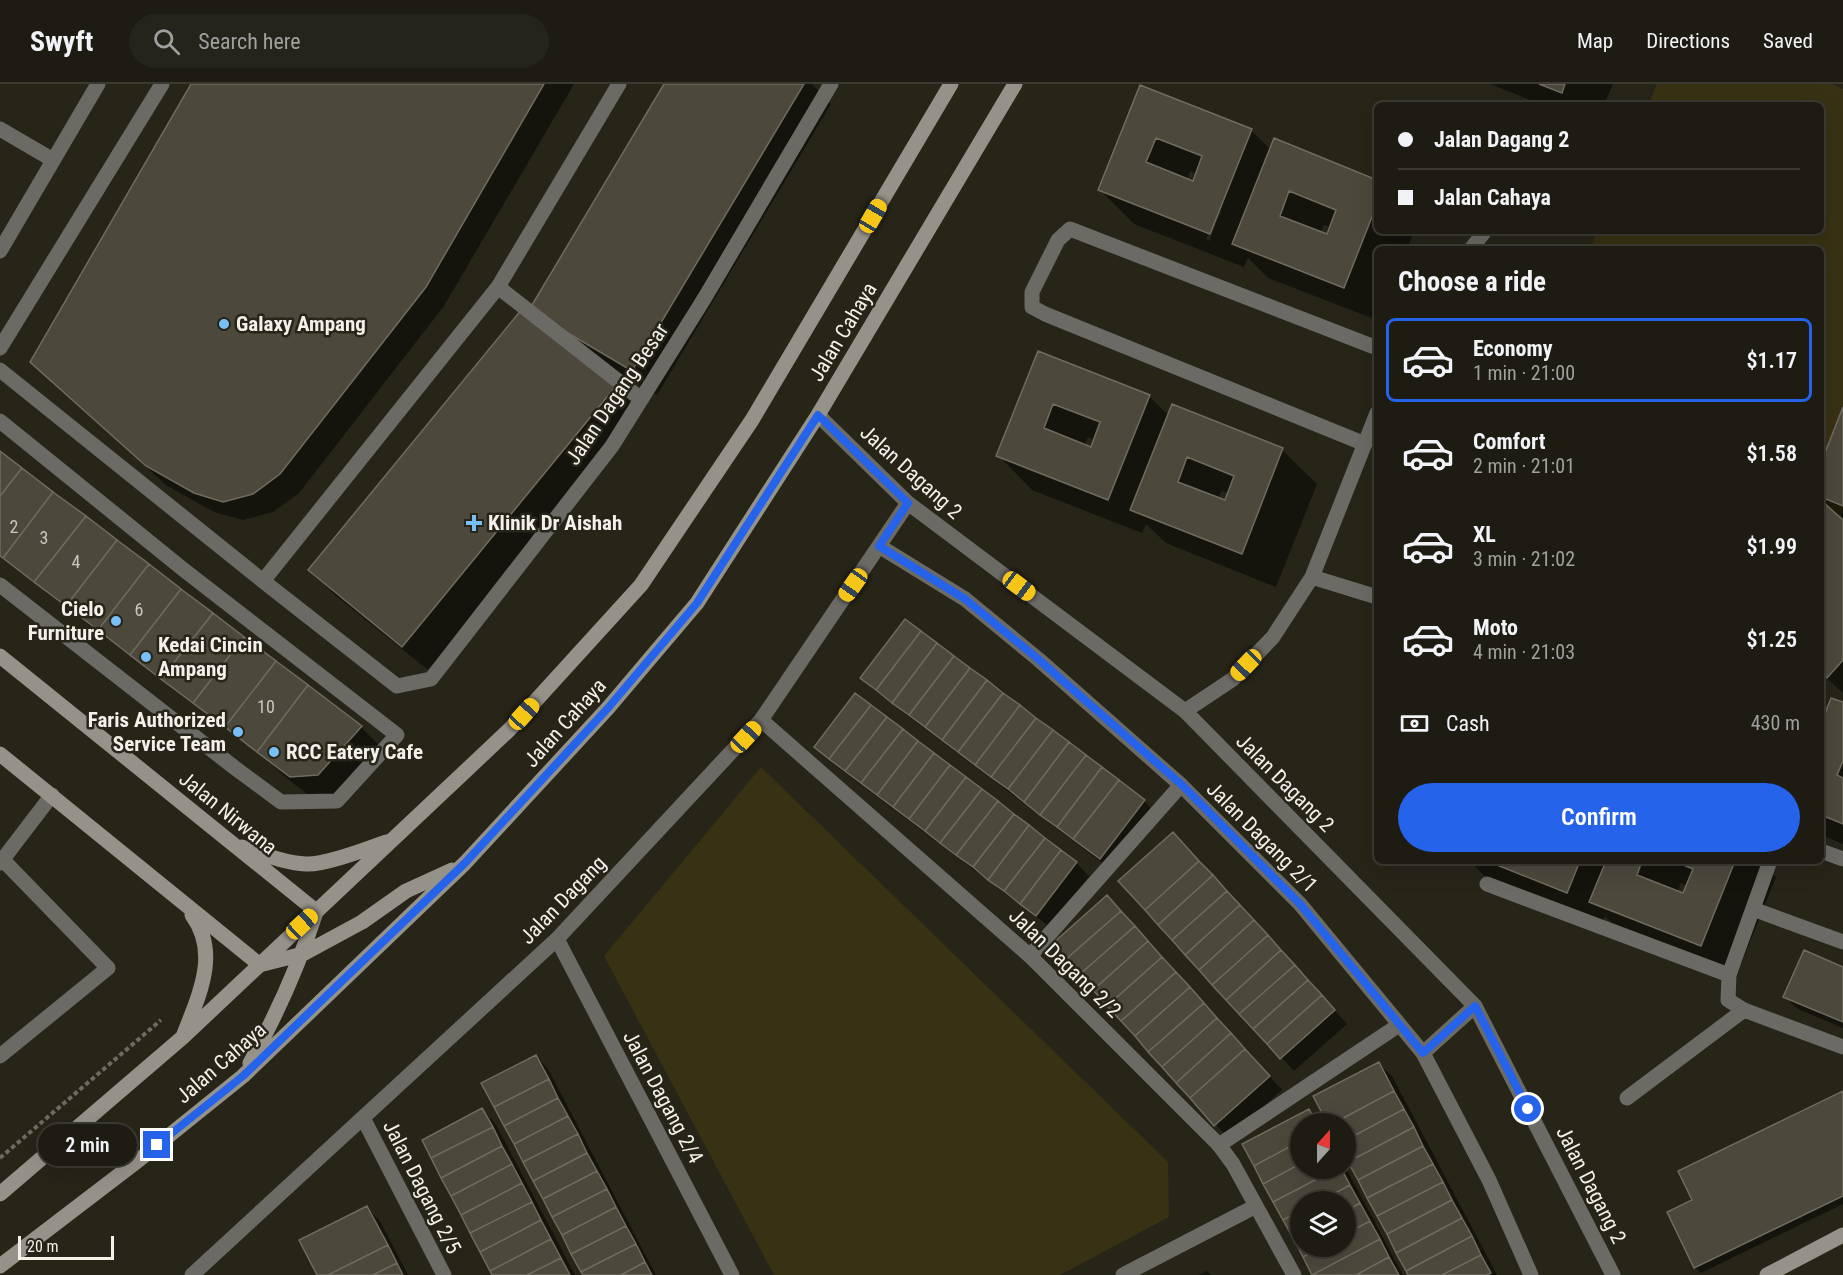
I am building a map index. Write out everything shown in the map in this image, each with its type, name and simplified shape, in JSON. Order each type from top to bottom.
[{"type":"main road","name":"Jalan Cahaya","points":[[0,1194],[183,1037],[509,730],[641,585],[752,420],[951,84]]},
{"type":"main road","name":"Jalan Cahaya","points":[[0,1266],[140,1159],[243,1076],[465,863],[608,708],[697,603],[818,415],[1015,84]]},
{"type":"main road","name":"Jalan Nirwana","points":[[0,656],[316,911]]},
{"type":"main road","points":[[0,754],[260,965],[303,954],[362,922],[405,891],[465,863]]},
{"type":"main road","points":[[231,843],[277,859],[307,865],[345,856],[392,839]]},
{"type":"main road","points":[[178,897],[202,929],[207,956],[202,986],[183,1037]]},
{"type":"main road","points":[[243,1076],[274,1019],[303,954],[316,911]]},
{"type":"main road","points":[[1767,1275],[1843,1235]]},
{"type":"street","points":[[0,251],[98,84]]},
{"type":"street","points":[[0,348],[162,84]]},
{"type":"street","points":[[0,370],[263,581],[498,287],[619,84]]},
{"type":"street","name":"Jalan Dagang Besar","points":[[263,581],[397,686],[431,679],[612,446],[704,299],[831,84]]},
{"type":"street","points":[[0,129],[53,160]]},
{"type":"street","points":[[1365,444],[1045,314],[1032,307],[1032,292],[1058,240],[1070,229],[1374,347]]},
{"type":"street","points":[[498,287],[641,399]]},
{"type":"street","name":"Jalan Dagang 2","points":[[818,415],[908,503],[1185,711],[1475,1006],[1613,1275]]},
{"type":"street","points":[[0,421],[184,570],[397,735],[337,801],[282,801],[235,768],[0,585]]},
{"type":"street","points":[[1185,711],[1233,679],[1273,638],[1312,577],[1374,421]]},
{"type":"street","name":"Jalan Dagang","points":[[192,1275],[557,939],[761,720],[908,503]]},
{"type":"street","name":"Jalan Dagang 2/1","points":[[879,546],[965,599],[1038,659],[1182,785],[1300,904],[1423,1053],[1489,1180],[1531,1275]]},
{"type":"street","points":[[1312,577],[1374,596]]},
{"type":"street","name":"Jalan Dagang 2/2","points":[[761,720],[1030,956],[1219,1145],[1233,1164],[1293,1275]]},
{"type":"street","points":[[1030,956],[1182,785]]},
{"type":"street","points":[[0,1056],[108,968],[1,862],[52,795]]},
{"type":"street","points":[[1824,852],[1843,859]]},
{"type":"street","points":[[1769,864],[1729,975],[1728,1000],[1744,1010],[1843,1047]]},
{"type":"street","points":[[1487,884],[1729,975]]},
{"type":"street","points":[[1753,909],[1843,942]]},
{"type":"street","name":"Jalan Dagang 2/4","points":[[557,939],[732,1275]]},
{"type":"street","points":[[1423,1053],[1475,1006]]},
{"type":"street","points":[[1627,1098],[1744,1010]]},
{"type":"street","points":[[1219,1145],[1399,1025]]},
{"type":"street","name":"Jalan Dagang 2/5","points":[[363,1118],[444,1275]]},
{"type":"street","points":[[1123,1275],[1256,1206]]},
{"type":"shaded area","points":[[1657,84],[1832,84],[1843,89],[1843,510],[1824,557],[1824,246],[1591,246],[1596,234],[1824,234],[1824,102],[1649,102]]},
{"type":"shaded area","points":[[761,767],[1168,1162],[1169,1217],[1060,1275],[774,1275],[604,956]]},
{"type":"building","name":"Galaxy Ampang","points":[[191,84],[544,84],[426,287],[280,474],[253,494],[223,502],[194,493],[146,466],[30,362]]},
{"type":"building","points":[[664,84],[804,84],[632,371],[529,310]]},
{"type":"building","points":[[1539,84],[1565,84],[1562,93]]},
{"type":"building","points":[[1140,85],[1252,129],[1210,234],[1098,190]],"holes":[[[1156,138],[1202,156],[1193,181],[1146,162]]]},
{"type":"building","points":[[1274,138],[1374,179],[1374,212],[1344,288],[1232,244]],"holes":[[[1289,191],[1336,210],[1327,234],[1280,216]]]},
{"type":"building","points":[[522,309],[616,386],[402,647],[308,570]]},
{"type":"building","points":[[1038,351],[1150,395],[1108,500],[996,456]],"holes":[[[1053,404],[1100,422],[1091,447],[1044,428]]]},
{"type":"building","points":[[1172,404],[1283,448],[1242,554],[1130,510]],"holes":[[[1187,457],[1234,476],[1225,500],[1178,482]]]},
{"type":"building","points":[[1843,407],[1843,506],[1824,498],[1824,455]]},
{"type":"building","points":[[0,451],[22,468],[0,496]]},
{"type":"building","points":[[22,468],[53,492],[3,558],[0,556],[0,496]]},
{"type":"building","points":[[53,492],[86,516],[34,582],[3,558]]},
{"type":"building","points":[[1824,503],[1843,520],[1843,660],[1827,678],[1824,675]]},
{"type":"building","points":[[86,516],[117,540],[66,606],[34,582]]},
{"type":"building","points":[[117,540],[149,564],[98,630],[66,606]]},
{"type":"building","points":[[149,564],[181,589],[130,655],[98,630]]},
{"type":"building","points":[[181,589],[213,613],[161,679],[130,655]]},
{"type":"building","points":[[213,613],[244,637],[193,703],[161,679]]},
{"type":"building","points":[[905,619],[921,631],[876,690],[860,678]]},
{"type":"building","points":[[921,631],[937,643],[892,703],[876,690]]},
{"type":"building","points":[[244,637],[276,661],[225,727],[193,703]]},
{"type":"building","points":[[937,643],[954,656],[909,715],[892,703]]},
{"type":"building","points":[[954,656],[970,668],[925,727],[909,715]]},
{"type":"building","points":[[276,661],[308,685],[257,752],[225,727]]},
{"type":"building","points":[[970,668],[987,680],[942,740],[925,727]]},
{"type":"building","points":[[987,680],[1003,693],[958,752],[942,740]]},
{"type":"building","points":[[308,685],[362,726],[318,775],[290,777],[257,752]]},
{"type":"building","points":[[855,693],[871,705],[829,759],[814,747]]},
{"type":"building","points":[[1003,693],[1020,705],[975,765],[958,752]]},
{"type":"building","points":[[1831,698],[1843,702],[1843,761],[1837,775],[1843,778],[1843,824],[1824,816],[1824,716]]},
{"type":"building","points":[[871,705],[887,717],[845,771],[829,759]]},
{"type":"building","points":[[1020,705],[1036,718],[991,777],[975,765]]},
{"type":"building","points":[[887,717],[903,729],[861,783],[845,771]]},
{"type":"building","points":[[1036,718],[1053,730],[1008,789],[991,777]]},
{"type":"building","points":[[903,729],[918,741],[877,795],[861,783]]},
{"type":"building","points":[[1053,730],[1069,742],[1024,802],[1008,789]]},
{"type":"building","points":[[918,741],[934,753],[893,807],[877,795]]},
{"type":"building","points":[[1069,742],[1086,755],[1040,815],[1024,802]]},
{"type":"building","points":[[934,753],[950,765],[909,819],[893,807]]},
{"type":"building","points":[[1086,755],[1102,767],[1057,827],[1040,815]]},
{"type":"building","points":[[950,765],[966,777],[925,831],[909,819]]},
{"type":"building","points":[[1102,767],[1119,780],[1073,839],[1057,827]]},
{"type":"building","points":[[966,777],[982,789],[940,843],[925,831]]},
{"type":"building","points":[[1119,780],[1145,800],[1100,859],[1073,839]]},
{"type":"building","points":[[982,789],[998,801],[956,855],[940,843]]},
{"type":"building","points":[[998,801],[1014,814],[973,867],[956,855]]},
{"type":"building","points":[[1014,814],[1029,825],[988,880],[973,867]]},
{"type":"building","points":[[1029,825],[1045,838],[1004,891],[988,880]]},
{"type":"building","points":[[1173,832],[1199,861],[1145,910],[1118,881]]},
{"type":"building","points":[[1045,838],[1061,850],[1020,904],[1004,891]]},
{"type":"building","points":[[1061,850],[1077,862],[1036,916],[1020,904]]},
{"type":"building","points":[[1199,861],[1213,875],[1158,925],[1145,910]]},
{"type":"building","points":[[1494,864],[1579,864],[1567,893]]},
{"type":"building","points":[[1605,864],[1641,864],[1637,875],[1683,893],[1693,869],[1681,864],[1734,864],[1701,946],[1589,902]]},
{"type":"building","points":[[1213,875],[1227,891],[1172,940],[1158,925]]},
{"type":"building","points":[[1227,891],[1240,905],[1185,955],[1172,940]]},
{"type":"building","points":[[1107,895],[1121,911],[1065,960],[1052,944]]},
{"type":"building","points":[[1240,905],[1254,920],[1199,970],[1185,955]]},
{"type":"building","points":[[1121,911],[1135,926],[1079,975],[1065,960]]},
{"type":"building","points":[[1254,920],[1268,935],[1212,985],[1199,970]]},
{"type":"building","points":[[1135,926],[1148,941],[1093,990],[1079,975]]},
{"type":"building","points":[[1268,935],[1281,950],[1226,1000],[1212,985]]},
{"type":"building","points":[[1148,941],[1162,957],[1107,1006],[1093,990]]},
{"type":"building","points":[[1281,950],[1295,965],[1239,1014],[1226,1000]]},
{"type":"building","points":[[1804,950],[1843,967],[1843,1022],[1783,997]]},
{"type":"building","points":[[1162,957],[1176,972],[1121,1021],[1107,1006]]},
{"type":"building","points":[[1295,965],[1308,980],[1253,1029],[1239,1014]]},
{"type":"building","points":[[1176,972],[1190,987],[1135,1036],[1121,1021]]},
{"type":"building","points":[[1308,980],[1322,995],[1267,1044],[1253,1029]]},
{"type":"building","points":[[1190,987],[1204,1003],[1148,1052],[1135,1036]]},
{"type":"building","points":[[1322,995],[1335,1010],[1280,1059],[1267,1044]]},
{"type":"building","points":[[1204,1003],[1217,1018],[1162,1067],[1148,1052]]},
{"type":"building","points":[[1217,1018],[1231,1033],[1176,1083],[1162,1067]]},
{"type":"building","points":[[1231,1033],[1245,1049],[1190,1098],[1176,1083]]},
{"type":"building","points":[[1245,1049],[1270,1076],[1214,1126],[1190,1098]]},
{"type":"building","points":[[536,1055],[549,1079],[494,1107],[481,1083]]},
{"type":"building","points":[[1379,1062],[1394,1091],[1353,1113],[1322,1113],[1313,1096]]},
{"type":"building","points":[[549,1079],[558,1098],[504,1126],[494,1107]]},
{"type":"building","points":[[1394,1091],[1404,1109],[1356,1135],[1356,1113],[1353,1113]]},
{"type":"building","points":[[1843,1091],[1843,1196],[1694,1268],[1667,1212],[1692,1200],[1678,1171]]},
{"type":"building","points":[[558,1098],[568,1116],[514,1144],[504,1126]]},
{"type":"building","points":[[482,1108],[493,1127],[431,1158],[422,1140]]},
{"type":"building","points":[[1404,1109],[1414,1127],[1356,1158],[1356,1135]]},
{"type":"building","points":[[568,1116],[578,1134],[523,1162],[514,1144]]},
{"type":"building","points":[[1290,1119],[1290,1146],[1254,1166],[1242,1144]]},
{"type":"building","points":[[493,1127],[502,1146],[441,1178],[431,1158]]},
{"type":"building","points":[[1414,1127],[1423,1146],[1358,1180],[1356,1158]]},
{"type":"building","points":[[578,1134],[587,1153],[533,1181],[523,1162]]},
{"type":"building","points":[[502,1146],[512,1164],[451,1196],[441,1178]]},
{"type":"building","points":[[1290,1146],[1290,1169],[1263,1184],[1254,1166]]},
{"type":"building","points":[[1423,1146],[1433,1164],[1367,1198],[1358,1180]]},
{"type":"building","points":[[587,1153],[597,1171],[543,1199],[533,1181]]},
{"type":"building","points":[[512,1164],[522,1183],[461,1215],[451,1196]]},
{"type":"building","points":[[1433,1164],[1443,1182],[1377,1216],[1367,1198]]},
{"type":"building","points":[[1290,1169],[1290,1179],[1317,1179],[1290,1191],[1273,1202],[1263,1184]]},
{"type":"building","points":[[597,1171],[607,1189],[552,1217],[543,1199]]},
{"type":"building","points":[[1317,1179],[1347,1179],[1350,1185],[1339,1191],[1294,1191]]},
{"type":"building","points":[[1443,1182],[1452,1200],[1387,1234],[1377,1216]]},
{"type":"building","points":[[522,1183],[532,1202],[470,1233],[461,1215]]},
{"type":"building","points":[[1350,1185],[1353,1191],[1339,1191]]},
{"type":"building","points":[[607,1189],[616,1207],[562,1235],[552,1217]]},
{"type":"building","points":[[1290,1193],[1290,1216],[1283,1220],[1273,1202]]},
{"type":"building","points":[[1452,1200],[1462,1218],[1396,1253],[1387,1234]]},
{"type":"building","points":[[532,1202],[541,1220],[480,1252],[470,1233]]},
{"type":"building","points":[[1360,1203],[1370,1221],[1356,1229],[1356,1205]]},
{"type":"building","points":[[367,1206],[388,1245],[328,1275],[317,1275],[299,1240]]},
{"type":"building","points":[[616,1207],[626,1226],[571,1254],[562,1235]]},
{"type":"building","points":[[1290,1216],[1290,1233],[1283,1220]]},
{"type":"building","points":[[1462,1218],[1472,1236],[1406,1271],[1396,1253]]},
{"type":"building","points":[[541,1220],[551,1239],[490,1271],[480,1252]]},
{"type":"building","points":[[1370,1221],[1380,1239],[1356,1252],[1356,1229]]},
{"type":"building","points":[[626,1226],[636,1244],[581,1272],[571,1254]]},
{"type":"building","points":[[1472,1236],[1481,1255],[1442,1275],[1408,1275],[1406,1271]]},
{"type":"building","points":[[551,1239],[561,1258],[527,1275],[492,1275],[490,1271]]},
{"type":"building","points":[[1380,1239],[1389,1257],[1356,1275],[1312,1275],[1346,1257],[1356,1257],[1356,1252]]},
{"type":"building","points":[[636,1244],[645,1262],[621,1275],[583,1275],[581,1272]]},
{"type":"building","points":[[388,1245],[397,1263],[373,1275],[328,1275]]},
{"type":"building","points":[[1481,1255],[1491,1273],[1487,1275],[1442,1275]]},
{"type":"building","points":[[1303,1257],[1346,1257],[1312,1275]]},
{"type":"building","points":[[1389,1257],[1399,1275],[1356,1275]]},
{"type":"building","points":[[561,1258],[570,1275],[527,1275]]},
{"type":"building","points":[[645,1262],[652,1275],[621,1275]]},
{"type":"building","points":[[397,1263],[403,1275],[373,1275]]},
{"type":"place","name":"Galaxy Ampang","points":[[224,324]]},
{"type":"place","name":"Klinik Dr Aishah","points":[[474,523]]},
{"type":"place","name":"Cielo Furniture","points":[[116,621]]},
{"type":"place","name":"Kedai Cincin Ampang","points":[[146,657]]},
{"type":"place","name":"Faris Authorized Service Team","points":[[238,732]]},
{"type":"place","name":"RCC Eatery Cafe","points":[[274,752]]},
{"type":"route","points":[[157,1145],[243,1076],[465,863],[608,708],[697,603],[818,415],[908,503],[879,546],[965,599],[1038,659],[1182,785],[1300,904],[1423,1053],[1475,1006],[1528,1109]]}]
